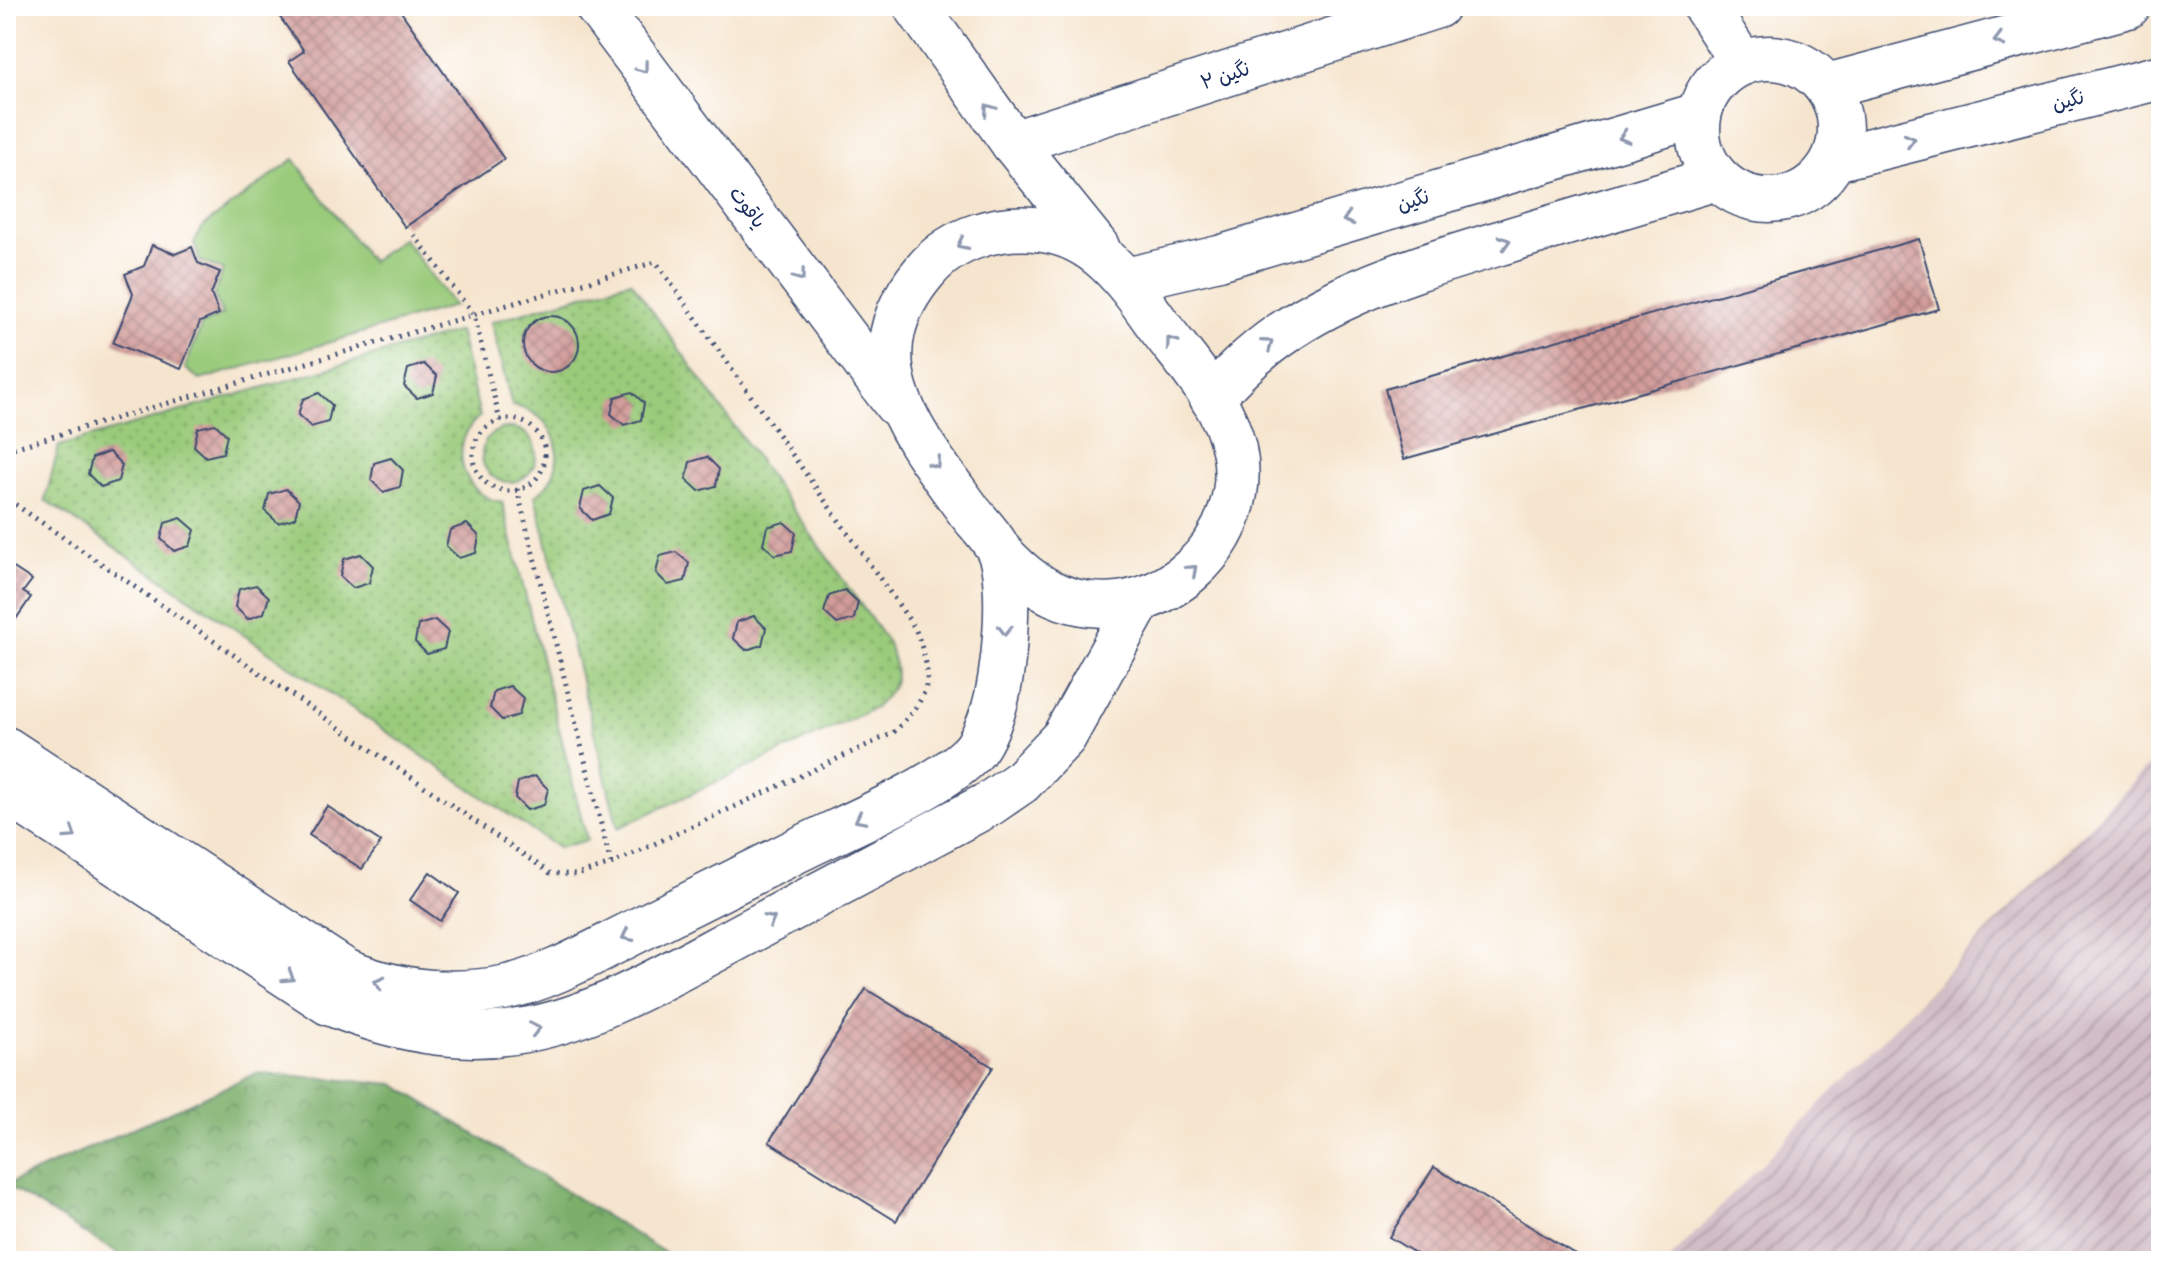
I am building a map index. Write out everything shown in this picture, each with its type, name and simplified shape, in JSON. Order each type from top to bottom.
[{"type":"street","name":"یاقوت","points":[[597,6],[899,408]]},
{"type":"street","points":[[916,6],[1013,143],[1116,269],[1212,398],[1227,424],[1236,455],[1236,486],[1229,517],[1215,545],[1195,570],[1169,588],[1140,600],[1108,605],[1077,602],[1047,591],[1020,574],[1000,552],[914,435],[899,408],[891,378],[890,346],[897,316],[911,287],[931,263],[957,244],[986,232],[1018,228],[1049,230],[1079,241],[1116,269]]},
{"type":"street","name":"نگین ۲","points":[[1013,143],[1437,6]]},
{"type":"street","points":[[1705,6],[1742,63]]},
{"type":"street","points":[[1827,86],[2128,6]]},
{"type":"street","points":[[1765,57],[1788,60],[1809,70],[1827,86],[1841,121],[1835,159],[1822,178],[1803,193],[1781,200],[1757,200],[1735,192],[1717,178],[1700,149],[1698,115],[1714,83],[1742,63],[1765,57]]},
{"type":"street","name":"نگین","points":[[1835,159],[2161,77]]},
{"type":"street","name":"نگین","points":[[1116,269],[1219,258],[1698,115]]},
{"type":"street","points":[[1212,398],[1260,349],[1315,310],[1390,276],[1717,178]]},
{"type":"street","points":[[6,749],[345,971],[377,984],[440,994],[506,987],[585,957],[888,805],[973,753],[994,709],[1004,646],[1005,600],[1000,552]]},
{"type":"street","points":[[6,791],[329,1003],[377,1021],[441,1034],[522,1032],[603,1009],[989,804],[1021,782],[1064,737],[1140,600]]},
{"type":"path","points":[[414,235],[474,315],[500,421]]},
{"type":"path","points":[[6,450],[656,262],[915,628],[929,664],[922,703],[893,733],[611,864],[577,875],[550,873],[6,498]]},
{"type":"path","points":[[513,418],[539,431],[546,460],[532,485],[517,489],[504,492],[479,479],[471,451],[485,425],[513,418]]},
{"type":"path","points":[[517,489],[611,864]]},
{"type":"shaded area","points":[[2161,752],[2161,1261],[1668,1261]]},
{"type":"green space","points":[[294,159],[371,262],[403,238],[454,306],[200,380],[185,368],[202,324],[222,315],[214,294],[223,270],[200,261],[194,243],[201,228]]},
{"type":"green space","points":[[631,281],[888,643],[896,671],[893,685],[875,708],[618,828],[535,496],[547,485],[554,471],[556,443],[541,418],[528,410],[512,406],[491,322]]},
{"type":"green space","points":[[459,331],[480,416],[464,440],[461,453],[463,466],[476,490],[502,502],[587,840],[558,848],[45,500],[59,446]]},
{"type":"green space","points":[[509,428],[528,436],[536,455],[528,474],[509,482],[490,474],[482,455],[490,436]]},
{"type":"green space","points":[[257,1073],[394,1084],[678,1261],[130,1261],[6,1185]]},
{"type":"building","points":[[272,6],[397,6],[504,159],[405,227],[289,61],[304,51]]},
{"type":"building","points":[[1919,239],[1939,309],[1404,459],[1385,389]]},
{"type":"building","points":[[152,245],[175,254],[192,247],[198,263],[220,272],[211,294],[219,314],[200,322],[181,369],[113,343],[133,294],[125,274],[144,266]]},
{"type":"building","points":[[551,316],[571,324],[579,344],[571,364],[551,372],[531,364],[523,344],[531,324]]},
{"type":"building","points":[[424,364],[437,376],[433,393],[417,398],[404,386],[408,369]]},
{"type":"building","points":[[632,392],[644,403],[641,420],[624,425],[611,414],[615,397]]},
{"type":"building","points":[[319,393],[332,405],[328,422],[311,427],[298,415],[303,399]]},
{"type":"building","points":[[215,424],[227,435],[223,453],[206,457],[194,446],[198,428]]},
{"type":"building","points":[[109,452],[122,465],[118,481],[101,487],[88,474],[92,458]]},
{"type":"building","points":[[707,457],[719,469],[716,486],[699,491],[686,479],[690,462]]},
{"type":"building","points":[[391,458],[403,470],[400,487],[383,492],[371,480],[374,463]]},
{"type":"building","points":[[600,486],[613,498],[609,514],[592,520],[580,508],[584,491]]},
{"type":"building","points":[[286,489],[299,501],[295,518],[278,523],[265,511],[269,494]]},
{"type":"building","points":[[181,518],[195,530],[190,546],[174,551],[161,539],[165,523]]},
{"type":"building","points":[[784,522],[796,533],[792,551],[775,555],[763,544],[767,527]]},
{"type":"building","points":[[467,524],[479,536],[476,553],[459,558],[446,546],[450,530]]},
{"type":"building","points":[[676,552],[689,563],[685,581],[668,585],[656,573],[660,556]]},
{"type":"building","points":[[361,554],[373,566],[369,583],[353,588],[340,576],[344,559]]},
{"type":"building","points":[[6,563],[32,580],[23,592],[31,597],[16,619],[9,614],[6,619]]},
{"type":"building","points":[[256,585],[269,597],[264,613],[248,619],[235,607],[239,589]]},
{"type":"building","points":[[845,590],[858,602],[854,619],[837,624],[824,612],[829,596]]},
{"type":"building","points":[[754,616],[766,628],[762,645],[746,650],[733,638],[737,622]]},
{"type":"building","points":[[435,620],[448,632],[444,649],[427,654],[415,642],[418,625]]},
{"type":"building","points":[[510,686],[523,698],[519,715],[502,720],[490,708],[494,691]]},
{"type":"building","points":[[535,776],[548,789],[544,805],[527,810],[515,798],[518,782]]},
{"type":"building","points":[[327,806],[381,842],[362,869],[309,835]]},
{"type":"building","points":[[430,872],[459,893],[440,921],[410,900]]},
{"type":"building","points":[[866,989],[993,1067],[896,1221],[769,1142]]},
{"type":"building","points":[[1434,1167],[1578,1256],[1575,1261],[1428,1261],[1389,1237]]}]
